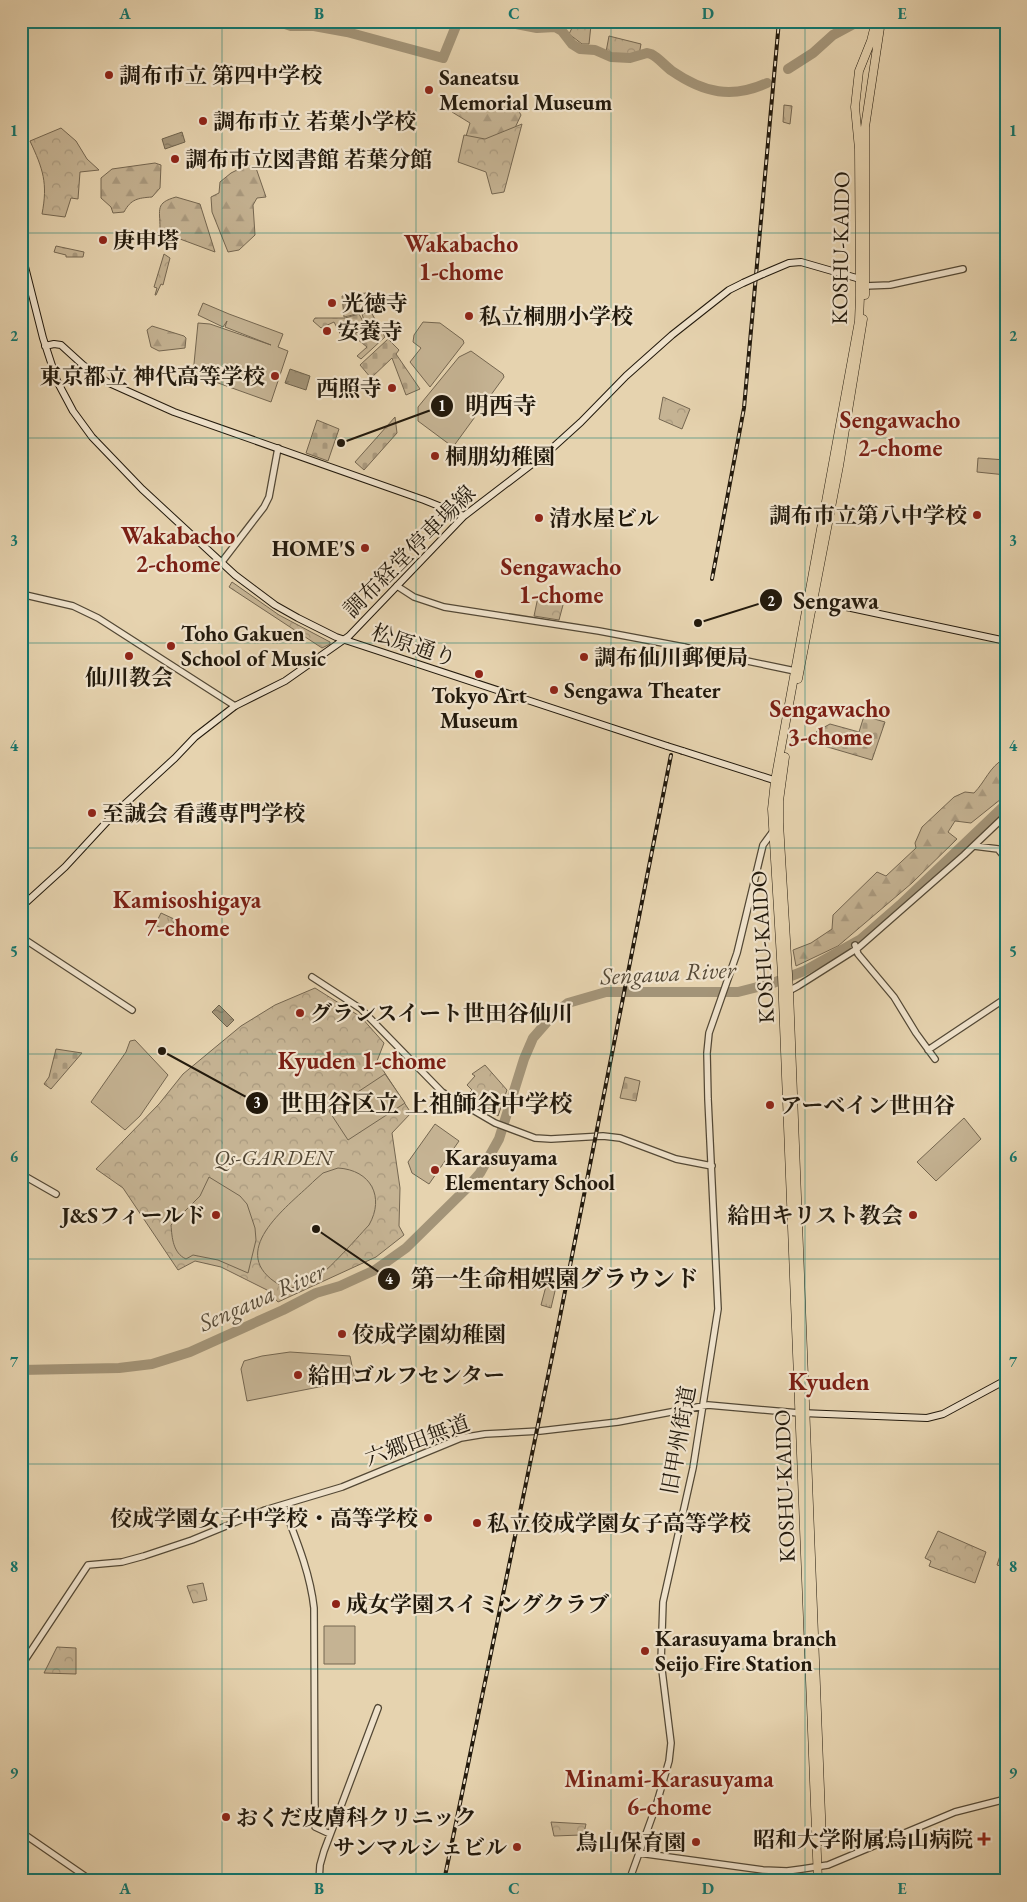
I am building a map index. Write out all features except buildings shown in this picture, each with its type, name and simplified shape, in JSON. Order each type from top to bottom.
[{"type":"highway","name":"KOSHU-KAIDO","points":[[818,1881],[820,1866],[786,989],[772,809],[811,600],[859,321],[858,150],[855,107],[860,71],[876,21]]},
{"type":"highway","name":"KOSHU-KAIDO","points":[[785,973],[778,782],[795,671],[811,600],[860,344],[865,286],[865,127],[882,21]]},
{"type":"highway","name":"KOSHU-KAIDO","points":[[820,1866],[824,1881]]},
{"type":"main road","name":"松原通り","points":[[21,251],[45,346],[57,381],[64,396],[92,438],[112,460],[221,563],[250,587],[281,608],[325,632],[398,658],[778,782]]},
{"type":"main road","name":"調布経堂停車場線","points":[[21,907],[65,867],[114,814],[175,758],[188,743],[235,706],[285,681],[349,636],[464,516],[549,450],[672,335],[729,290],[789,263],[801,262],[860,278]]},
{"type":"main road","points":[[860,278],[865,286]]},
{"type":"main road","points":[[45,346],[61,345],[93,373],[107,382],[174,412],[424,500],[464,516]]},
{"type":"main road","points":[[811,600],[1006,641]]},
{"type":"main road","points":[[802,1413],[920,1419],[933,1417],[949,1411],[1006,1380]]},
{"type":"street","points":[[865,286],[882,286],[963,270]]},
{"type":"street","points":[[221,563],[264,507],[269,497],[278,448]]},
{"type":"street","points":[[397,586],[414,597],[444,607],[599,631],[795,671]]},
{"type":"street","points":[[21,594],[74,606],[98,618],[235,706]]},
{"type":"street","points":[[786,989],[855,947],[974,846],[1006,815]]},
{"type":"street","points":[[775,855],[768,851],[761,851],[766,839],[780,823]]},
{"type":"street","points":[[974,846],[998,849],[1006,858]]},
{"type":"street","name":"旧甲州街道","points":[[628,1881],[665,1779],[669,1761],[671,1743],[661,1662],[663,1602],[693,1468],[718,1309],[707,1053],[709,1033],[737,953],[761,851]]},
{"type":"street","points":[[21,937],[132,1010]]},
{"type":"street","points":[[855,947],[894,997],[934,1059]]},
{"type":"street","points":[[312,978],[361,1009],[442,1092],[498,1124],[542,1139],[603,1136],[620,1138],[676,1158],[712,1166]]},
{"type":"street","points":[[928,1050],[1006,998]]},
{"type":"street","points":[[21,1174],[56,1194]]},
{"type":"street","name":"六郷田無道","points":[[21,1666],[88,1565],[122,1562],[192,1540],[232,1522],[342,1486],[461,1438],[485,1434],[540,1431],[618,1422],[708,1405],[802,1413]]},
{"type":"street","points":[[283,1505],[312,1585],[314,1608],[315,1827],[330,1834]]},
{"type":"street","points":[[319,1881],[320,1865],[330,1834],[378,1708]]},
{"type":"street","points":[[639,1853],[762,1870],[787,1871],[828,1865],[955,1812],[1006,1799]]},
{"type":"street","points":[[21,1832],[92,1881]]},
{"type":"green space","points":[[575,22],[591,25],[589,44],[582,44],[569,34]]},
{"type":"green space","points":[[609,36],[641,44],[639,55],[617,55],[606,52]]},
{"type":"green space","points":[[470,102],[488,106],[517,108],[521,115],[514,130],[488,170],[461,153],[470,123],[452,112],[453,109]]},
{"type":"green space","points":[[784,105],[792,106],[790,124],[783,122]]},
{"type":"green space","points":[[522,124],[504,192],[492,194],[486,172],[458,162],[464,135],[485,139]]},
{"type":"green space","points":[[61,128],[76,141],[87,159],[99,170],[80,172],[78,199],[71,198],[65,217],[42,214],[44,203],[43,176],[30,141]]},
{"type":"green space","points":[[155,163],[161,165],[160,188],[152,197],[132,202],[124,212],[113,213],[111,207],[101,198],[101,178],[112,169]]},
{"type":"green space","points":[[247,165],[256,168],[266,197],[257,198],[253,205],[255,235],[239,250],[228,252],[212,212],[211,197],[219,193],[220,182],[231,173]]},
{"type":"green space","points":[[176,197],[200,204],[215,252],[180,239],[160,228],[160,208],[162,204]]},
{"type":"green space","points":[[56,246],[84,252],[83,257],[66,257],[66,255],[54,252]]},
{"type":"green space","points":[[164,254],[170,258],[163,285],[161,284],[155,295],[157,288],[154,287]]},
{"type":"green space","points":[[366,293],[370,311],[344,317],[342,296]]},
{"type":"green space","points":[[203,303],[283,334],[278,347],[288,351],[271,402],[193,374],[198,323],[210,324],[271,345],[225,327],[227,321],[223,327],[198,315]]},
{"type":"green space","points":[[371,312],[385,337],[361,359],[357,356],[367,347],[352,335],[359,331],[343,339],[334,322],[321,328],[313,321],[315,318],[345,318],[359,314],[366,327],[362,314]]},
{"type":"green space","points":[[423,322],[440,323],[463,340],[464,343],[430,387],[410,362],[421,348],[413,342],[414,335]]},
{"type":"green space","points":[[152,326],[184,336],[186,338],[185,348],[159,351],[151,347],[147,330]]},
{"type":"green space","points":[[388,339],[399,350],[396,354],[420,389],[406,395],[392,358],[371,378],[360,365]]},
{"type":"green space","points":[[471,351],[503,374],[504,377],[453,447],[418,421],[418,407],[459,357]]},
{"type":"green space","points":[[663,397],[690,409],[682,429],[659,419]]},
{"type":"green space","points":[[395,417],[397,433],[364,470],[355,462]]},
{"type":"green space","points":[[317,420],[339,429],[328,461],[306,453]]},
{"type":"green space","points":[[978,458],[1006,460],[1006,475],[977,472]]},
{"type":"green space","points":[[232,582],[279,615],[330,642],[330,644],[322,648],[229,587]]},
{"type":"green space","points":[[538,597],[563,605],[559,620],[534,616]]},
{"type":"green space","points":[[864,716],[885,722],[872,760],[814,743],[817,731],[830,724],[859,732]]},
{"type":"green space","points":[[1004,759],[1006,761],[1006,795],[971,823],[955,821],[948,832],[957,839],[912,883],[838,946],[796,966],[793,950],[811,943],[832,929],[833,915],[877,872],[886,876],[916,848],[915,843],[922,827],[954,797],[965,792],[974,793],[991,770]]},
{"type":"green space","points":[[161,913],[174,919],[173,922],[181,926],[182,929],[177,936],[155,925]]},
{"type":"green space","name":"Qs-GARDEN","points":[[315,988],[361,1017],[384,1043],[377,1061],[411,1113],[392,1133],[400,1188],[399,1226],[404,1235],[376,1257],[278,1302],[267,1290],[221,1267],[195,1261],[178,1270],[123,1188],[96,1169],[159,1104],[183,1074],[241,1026],[275,1005]]},
{"type":"green space","points":[[135,1040],[168,1075],[140,1116],[125,1130],[91,1102],[126,1052],[130,1041]]},
{"type":"green space","points":[[56,1049],[82,1053],[51,1089],[44,1084],[49,1077]]},
{"type":"green space","points":[[485,1065],[507,1090],[498,1116],[468,1094],[472,1090],[467,1085],[475,1076],[472,1074]]},
{"type":"green space","points":[[385,1074],[405,1103],[348,1140],[329,1111]]},
{"type":"green space","points":[[625,1077],[640,1081],[636,1101],[620,1098]]},
{"type":"green space","points":[[964,1118],[981,1139],[936,1181],[917,1162]]},
{"type":"green space","points":[[435,1124],[459,1141],[429,1184],[412,1173],[408,1162]]},
{"type":"green space","points":[[338,1168],[359,1174],[372,1187],[376,1205],[369,1225],[315,1280],[304,1286],[296,1287],[287,1287],[275,1282],[262,1269],[258,1256],[260,1242],[268,1228],[292,1201],[323,1173]]},
{"type":"green space","name":"J&Sフィールド","points":[[209,1177],[240,1196],[247,1204],[255,1228],[256,1240],[248,1273],[218,1260],[193,1255],[186,1259],[178,1253],[174,1245],[171,1225],[200,1196]]},
{"type":"green space","points":[[550,1271],[559,1274],[551,1308],[541,1305]]},
{"type":"green space","name":"給田ゴルフセンター","points":[[290,1352],[350,1356],[355,1380],[247,1401],[241,1369],[244,1361]]},
{"type":"green space","points":[[938,1531],[986,1552],[975,1583],[929,1566],[931,1561],[925,1558]]},
{"type":"green space","points":[[1006,1537],[1006,1568],[997,1565]]},
{"type":"green space","points":[[203,1583],[207,1600],[193,1603],[187,1586]]},
{"type":"green space","points":[[324,1626],[355,1626],[355,1664],[324,1664]]},
{"type":"green space","points":[[57,1647],[76,1648],[76,1674],[44,1673]]},
{"type":"green space","points":[[551,1822],[586,1824],[584,1833],[581,1835],[554,1836]]},
{"type":"water","points":[[182,132],[185,142],[165,149],[162,139]]},
{"type":"water","points":[[290,369],[310,376],[306,390],[285,383]]},
{"type":"water","points":[[219,1005],[234,1020],[227,1027],[212,1012]]},
{"type":"waterway","points":[[276,21],[291,26],[314,26],[347,32],[443,58],[458,21]]},
{"type":"waterway","points":[[479,21],[492,24],[511,23],[537,28],[555,27],[562,31],[572,44],[580,49],[595,50],[611,57],[630,58],[647,53],[651,54],[672,71],[707,89],[730,92],[742,91],[767,83]]},
{"type":"waterway","points":[[788,69],[813,53],[833,35],[859,21]]},
{"type":"waterway","name":"Sengawa River","points":[[21,1370],[119,1368],[152,1364],[190,1352],[316,1293],[340,1286],[375,1270],[406,1248],[480,1173],[499,1139],[524,1059],[533,1038],[554,1014],[568,1003],[606,992],[738,992],[773,983],[804,971],[861,939],[900,905],[1006,804]]},
{"type":"railway","points":[[712,579],[744,408],[779,21]]},
{"type":"railway","points":[[444,1881],[553,1352],[671,755]]},
{"type":"place","name":"調布市立 第四中学校","points":[[109,75]]},
{"type":"place","name":"Saneatsu Memorial Museum","points":[[429,90]]},
{"type":"place","name":"調布市立 若葉小学校","points":[[203,121]]},
{"type":"place","name":"調布市立図書館 若葉分館","points":[[175,159]]},
{"type":"place","name":"庚申塔","points":[[103,240]]},
{"type":"place","name":"光徳寺","points":[[332,303]]},
{"type":"place","name":"私立桐朋小学校","points":[[469,316]]},
{"type":"place","name":"安養寺","points":[[327,331]]},
{"type":"place","name":"東京都立 神代高等学校","points":[[275,376]]},
{"type":"place","name":"西照寺","points":[[392,388]]},
{"type":"place","name":"明西寺","points":[[341,443]]},
{"type":"place","name":"桐朋幼稚園","points":[[435,456]]},
{"type":"place","name":"調布市立第八中学校","points":[[977,515]]},
{"type":"place","name":"清水屋ビル","points":[[539,518]]},
{"type":"place","name":"HOME'S","points":[[365,548]]},
{"type":"place","name":"Sengawa","points":[[698,623]]},
{"type":"place","name":"Toho Gakuen School of Music","points":[[171,646]]},
{"type":"place","name":"仙川教会","points":[[129,656]]},
{"type":"place","name":"調布仙川郵便局","points":[[584,657]]},
{"type":"place","name":"Tokyo Art Museum","points":[[479,674]]},
{"type":"place","name":"Sengawa Theater","points":[[554,690]]},
{"type":"place","name":"至誠会 看護専門学校","points":[[92,813]]},
{"type":"place","name":"グランスイート世田谷仙川","points":[[300,1013]]},
{"type":"place","name":"世田谷区立 上祖師谷中学校","points":[[162,1051]]},
{"type":"place","name":"アーベイン世田谷","points":[[770,1105]]},
{"type":"place","name":"Karasuyama Elementary School","points":[[435,1170]]},
{"type":"place","name":"J&Sフィールド","points":[[216,1215]]},
{"type":"place","name":"給田キリスト教会","points":[[913,1215]]},
{"type":"place","name":"第一生命相娯園グラウンド","points":[[316,1229]]},
{"type":"place","name":"佼成学園幼稚園","points":[[342,1334]]},
{"type":"place","name":"給田ゴルフセンター","points":[[298,1375]]},
{"type":"place","name":"佼成学園女子中学校・高等学校","points":[[428,1518]]},
{"type":"place","name":"私立佼成学園女子高等学校","points":[[477,1523]]},
{"type":"place","name":"成女学園スイミングクラブ","points":[[336,1604]]},
{"type":"place","name":"Karasuyama branch Seijo Fire Station","points":[[645,1651]]},
{"type":"place","name":"おくだ皮膚科クリニック","points":[[226,1817]]},
{"type":"place","name":"昭和大学附属烏山病院","points":[[984,1839]]},
{"type":"place","name":"鳥山保育園","points":[[696,1842]]},
{"type":"place","name":"サンマルシェビル","points":[[517,1847]]},
{"type":"district","name":"Wakabacho 1-chome","points":[[461,258]]},
{"type":"district","name":"Sengawacho 2-chome","points":[[900,434]]},
{"type":"district","name":"Wakabacho 2-chome","points":[[178,550]]},
{"type":"district","name":"Sengawacho 1-chome","points":[[561,581]]},
{"type":"district","name":"Sengawacho 3-chome","points":[[830,723]]},
{"type":"district","name":"Kamisoshigaya 7-chome","points":[[187,914]]},
{"type":"district","name":"Kyuden 1-chome","points":[[362,1061]]},
{"type":"district","name":"Kyuden","points":[[829,1381]]},
{"type":"district","name":"Minami-Karasuyama 6-chome","points":[[669,1793]]}]
